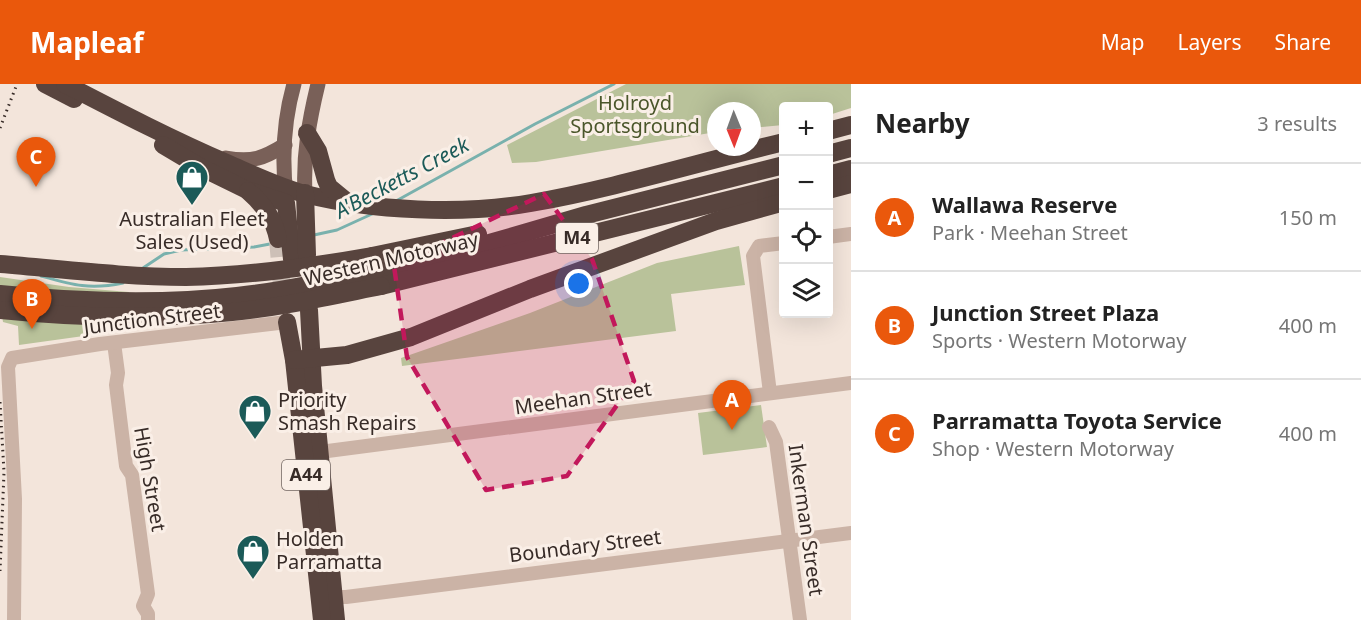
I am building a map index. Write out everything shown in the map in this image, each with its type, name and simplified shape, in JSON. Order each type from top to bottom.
[{"type":"highway","points":[[45,84],[247,190],[261,202],[292,204],[348,202],[451,209],[531,203],[779,143]]},
{"type":"highway","points":[[65,84],[208,155],[292,204]]},
{"type":"highway","points":[[833,130],[851,125]]},
{"type":"highway","points":[[307,133],[318,151],[329,187],[348,202]]},
{"type":"highway","points":[[833,153],[851,148]]},
{"type":"highway","name":"Western Motorway","points":[[0,310],[87,317],[186,316],[274,307],[376,271],[779,166]]},
{"type":"highway","points":[[833,174],[851,169]]},
{"type":"highway","points":[[833,189],[851,184]]},
{"type":"highway","name":"Western Motorway","points":[[0,294],[103,302],[195,300],[278,291],[779,187]]},
{"type":"highway","points":[[302,359],[347,356],[411,337],[541,285],[716,220],[779,203]]},
{"type":"highway","points":[[278,239],[275,226],[292,204]]},
{"type":"highway","points":[[292,204],[299,257]]},
{"type":"highway","name":"Western Motorway","points":[[0,264],[186,277],[290,270],[376,271]]},
{"type":"highway","name":"A44","points":[[309,310],[302,359],[317,590],[331,619]]},
{"type":"highway","name":"A44","points":[[287,322],[302,359],[320,452],[340,598],[331,619]]},
{"type":"main road","points":[[292,204],[285,145],[294,84]]},
{"type":"main road","points":[[292,204],[304,170],[307,133],[318,84]]},
{"type":"main road","points":[[208,155],[244,162],[261,158],[285,145]]},
{"type":"street","points":[[833,236],[851,234]]},
{"type":"street","points":[[770,393],[753,256],[759,246],[779,244]]},
{"type":"street","name":"Junction Street","points":[[14,620],[15,499],[8,367],[12,358],[287,322]]},
{"type":"street","name":"High Street","points":[[114,343],[118,373],[116,385],[126,466],[132,475],[148,594],[143,606],[148,614],[148,620]]},
{"type":"street","name":"Meehan Street","points":[[320,452],[851,382]]},
{"type":"street","name":"Inkerman Street","points":[[769,427],[776,442],[800,620]]},
{"type":"street","name":"Boundary Street","points":[[340,598],[851,533]]},
{"type":"street","points":[[317,590],[325,596],[340,598]]},
{"type":"highlighted area","points":[[544,194],[592,259],[634,381],[567,476],[486,490],[407,357],[394,266]]},
{"type":"green space","name":"Holroyd Sportsground","points":[[626,84],[851,84],[851,108],[833,114],[833,102],[779,102],[779,125],[761,127],[761,102],[707,102],[707,134],[536,162],[512,163],[507,145]]},
{"type":"green space","points":[[739,246],[745,285],[671,294],[676,331],[402,366],[401,358],[530,313],[657,263]]},
{"type":"green space","points":[[0,277],[69,287],[129,292],[134,329],[19,345],[18,326],[3,322]]},
{"type":"green space","points":[[761,405],[767,447],[703,455],[698,413]]},
{"type":"waterway","name":"A'Becketts Creek","points":[[396,201],[535,124],[614,84]]},
{"type":"waterway","name":"A'Becketts Creek","points":[[314,235],[337,230],[372,214]]},
{"type":"waterway","name":"A'Becketts Creek","points":[[143,268],[164,254],[181,250],[254,247],[275,243]]},
{"type":"waterway","name":"A'Becketts Creek","points":[[41,276],[82,286],[123,283]]},
{"type":"tunnel","points":[[278,239],[282,286]]},
{"type":"railway","points":[[0,128],[17,84]]},
{"type":"railway","points":[[0,402],[4,472],[0,571]]},
{"type":"place","name":"Parramatta Toyota Service","points":[[36,187]]},
{"type":"place","name":"Australian Fleet Sales (Used)","points":[[192,206]]},
{"type":"place","name":"Junction Street Plaza","points":[[32,329]]},
{"type":"place","name":"Wallawa Reserve","points":[[732,430]]},
{"type":"place","name":"Priority Smash Repairs","points":[[255,440]]},
{"type":"place","name":"Holden Parramatta","points":[[253,580]]}]
